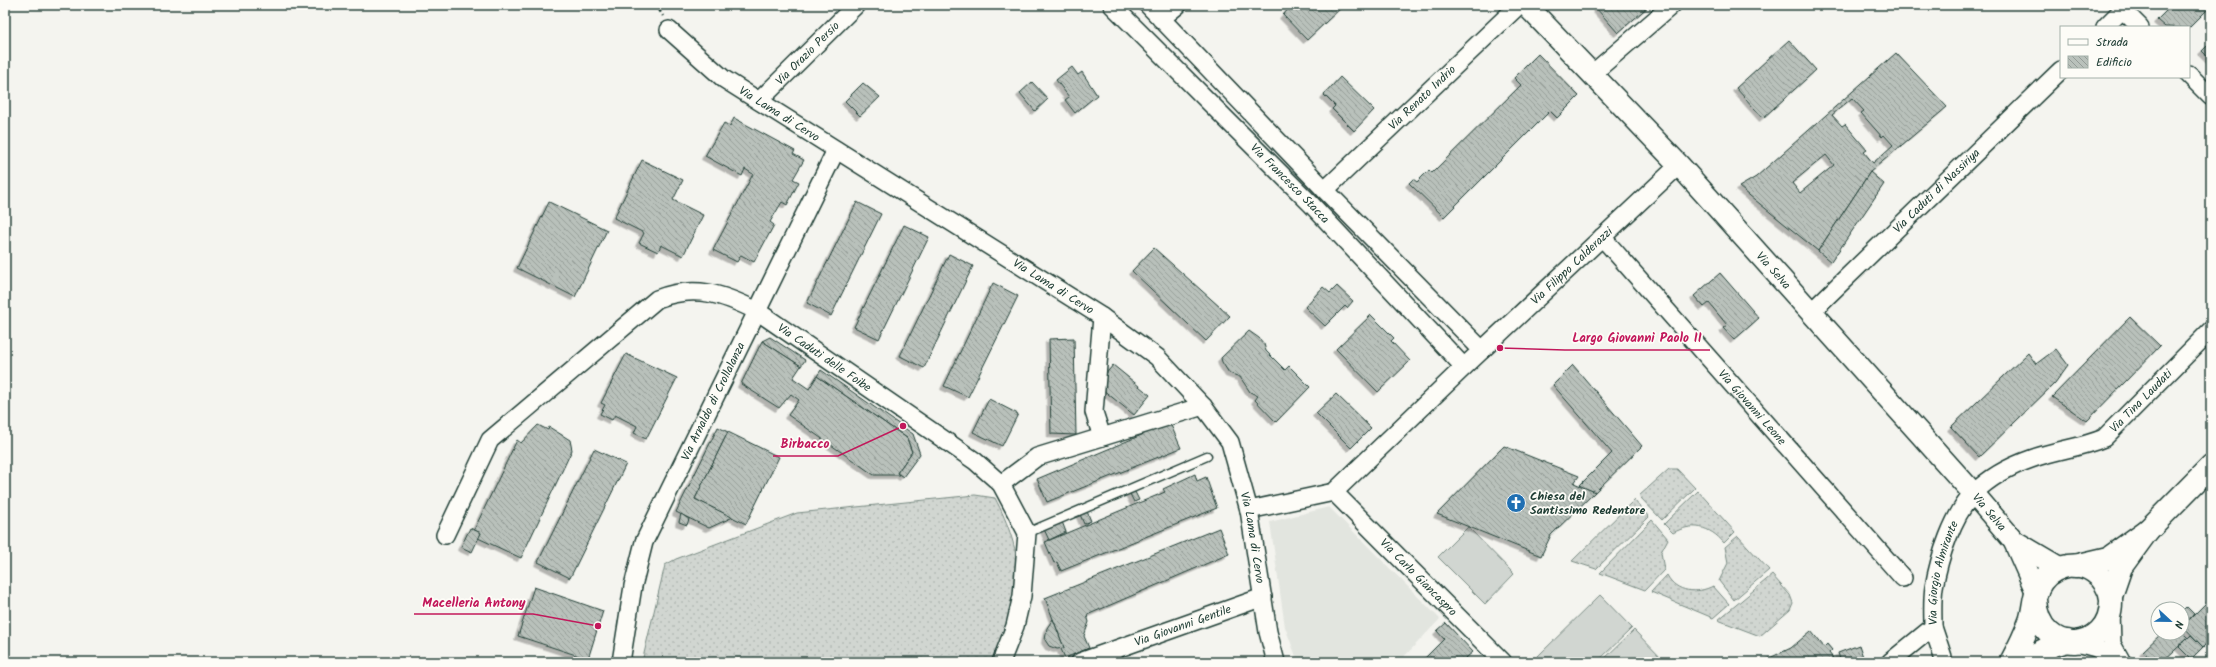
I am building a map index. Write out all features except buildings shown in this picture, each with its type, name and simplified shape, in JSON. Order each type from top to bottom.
[{"type":"main road","points":[[2020,662],[2054,645],[2088,639],[2099,632],[2107,621],[2121,567],[2148,530],[2211,466]]},
{"type":"main road","points":[[2011,662],[2025,635],[2036,596],[2044,578],[2068,567],[2109,558],[2148,530]]},
{"type":"main road","points":[[2068,567],[2089,569],[2099,575],[2106,585],[2111,601]]},
{"type":"main road","points":[[2036,596],[2036,614],[2041,626],[2050,635],[2069,642]]},
{"type":"street","name":"Via Orazio Persio","points":[[759,101],[856,5]]},
{"type":"street","name":"Via Francesco Stacca","points":[[1112,5],[1311,204],[1464,366]]},
{"type":"street","name":"Via Francesco Stacca","points":[[1148,5],[1325,190],[1482,350]]},
{"type":"street","points":[[1161,18],[1178,5]]},
{"type":"street","name":"Via Renato Indrio","points":[[1325,190],[1519,5]]},
{"type":"street","name":"Via Selva","points":[[1526,5],[1680,164],[1812,311],[2014,541]]},
{"type":"street","points":[[1592,74],[1672,5]]},
{"type":"street","points":[[2106,26],[2124,7],[2139,26]]},
{"type":"street","name":"Via Lama di Cervo","points":[[669,30],[724,79],[1102,317],[1157,357],[1203,406],[1230,442],[1249,510],[1268,632],[1276,662]]},
{"type":"street","name":"Via Caduti di Nassiriya","points":[[1812,311],[2060,71]]},
{"type":"street","points":[[2190,76],[2211,97]]},
{"type":"street","name":"Via Arnaldo di Crollalanza","points":[[621,662],[633,586],[644,542],[836,150]]},
{"type":"street","name":"Via Filippo Calderazzi","points":[[1334,492],[1464,366],[1680,164]]},
{"type":"street","name":"Via Giovanni Leone","points":[[1602,237],[1903,578]]},
{"type":"street","name":"Via Caduti delle Foibe","points":[[445,535],[490,440],[657,299],[672,293],[703,291],[735,300],[757,311],[975,461],[1000,484],[1027,533]]},
{"type":"street","points":[[1102,317],[1094,412],[1102,437]]},
{"type":"street","name":"Via Tina Laudati","points":[[1974,494],[1990,480],[2030,459],[2059,450],[2082,447],[2104,438],[2211,330]]},
{"type":"street","points":[[1000,484],[1037,457],[1203,406]]},
{"type":"street","points":[[1249,510],[1334,492]]},
{"type":"street","name":"Via Carlo Giancaspro","points":[[1334,492],[1503,662]]},
{"type":"street","name":"Via Giorgio Almirante","points":[[1890,662],[1933,627],[1934,588],[1944,548],[1959,516],[1974,494]]},
{"type":"street","points":[[1001,662],[1015,626],[1022,596],[1027,533]]},
{"type":"street","points":[[2014,541],[2068,567]]},
{"type":"street","points":[[2014,541],[2036,596]]},
{"type":"street","name":"Via Giovanni Gentile","points":[[1080,662],[1263,597]]},
{"type":"street","points":[[2111,601],[2112,644],[2122,662]]},
{"type":"street","points":[[1933,627],[1943,657]]},
{"type":"street","points":[[2069,642],[2096,648],[2118,662]]},
{"type":"lane","points":[[1027,533],[1207,456]]},
{"type":"shaded area","points":[[1669,469],[1677,469],[1695,488],[1662,520],[1639,496]]},
{"type":"shaded area","points":[[1698,491],[1735,532],[1724,543],[1719,537],[1707,529],[1694,527],[1673,533],[1664,524]]},
{"type":"shaded area","points":[[975,495],[995,498],[1012,538],[1017,559],[1018,580],[1016,600],[994,662],[642,662],[665,565],[676,559],[797,513]]},
{"type":"shaded area","points":[[1634,500],[1649,517],[1596,569],[1572,561]]},
{"type":"shaded area","points":[[1329,507],[1440,619],[1399,662],[1298,662],[1285,627],[1270,522]]},
{"type":"shaded area","points":[[1652,520],[1668,539],[1661,552],[1664,570],[1645,590],[1600,573]]},
{"type":"shaded area","points":[[1468,527],[1514,574],[1485,604],[1438,557]]},
{"type":"shaded area","points":[[1738,536],[1769,570],[1734,600],[1719,581],[1728,563],[1725,547]]},
{"type":"shaded area","points":[[1667,575],[1676,585],[1688,590],[1701,590],[1713,586],[1729,604],[1713,618],[1651,592]]},
{"type":"shaded area","points":[[1772,575],[1790,595],[1793,603],[1790,610],[1760,636],[1718,620]]},
{"type":"shaded area","points":[[1600,595],[1632,628],[1597,662],[1541,662],[1537,657]]},
{"type":"shaded area","points":[[1634,630],[1665,662],[1601,662]]},
{"type":"place","name":"Largo Giovanni Paolo II","points":[[1500,348]]},
{"type":"place","name":"Birbacco","points":[[903,426]]},
{"type":"place","name":"Chiesa del Santissimo Redentore","points":[[1516,503]]},
{"type":"place","name":"Macelleria Antony","points":[[598,626]]}]
